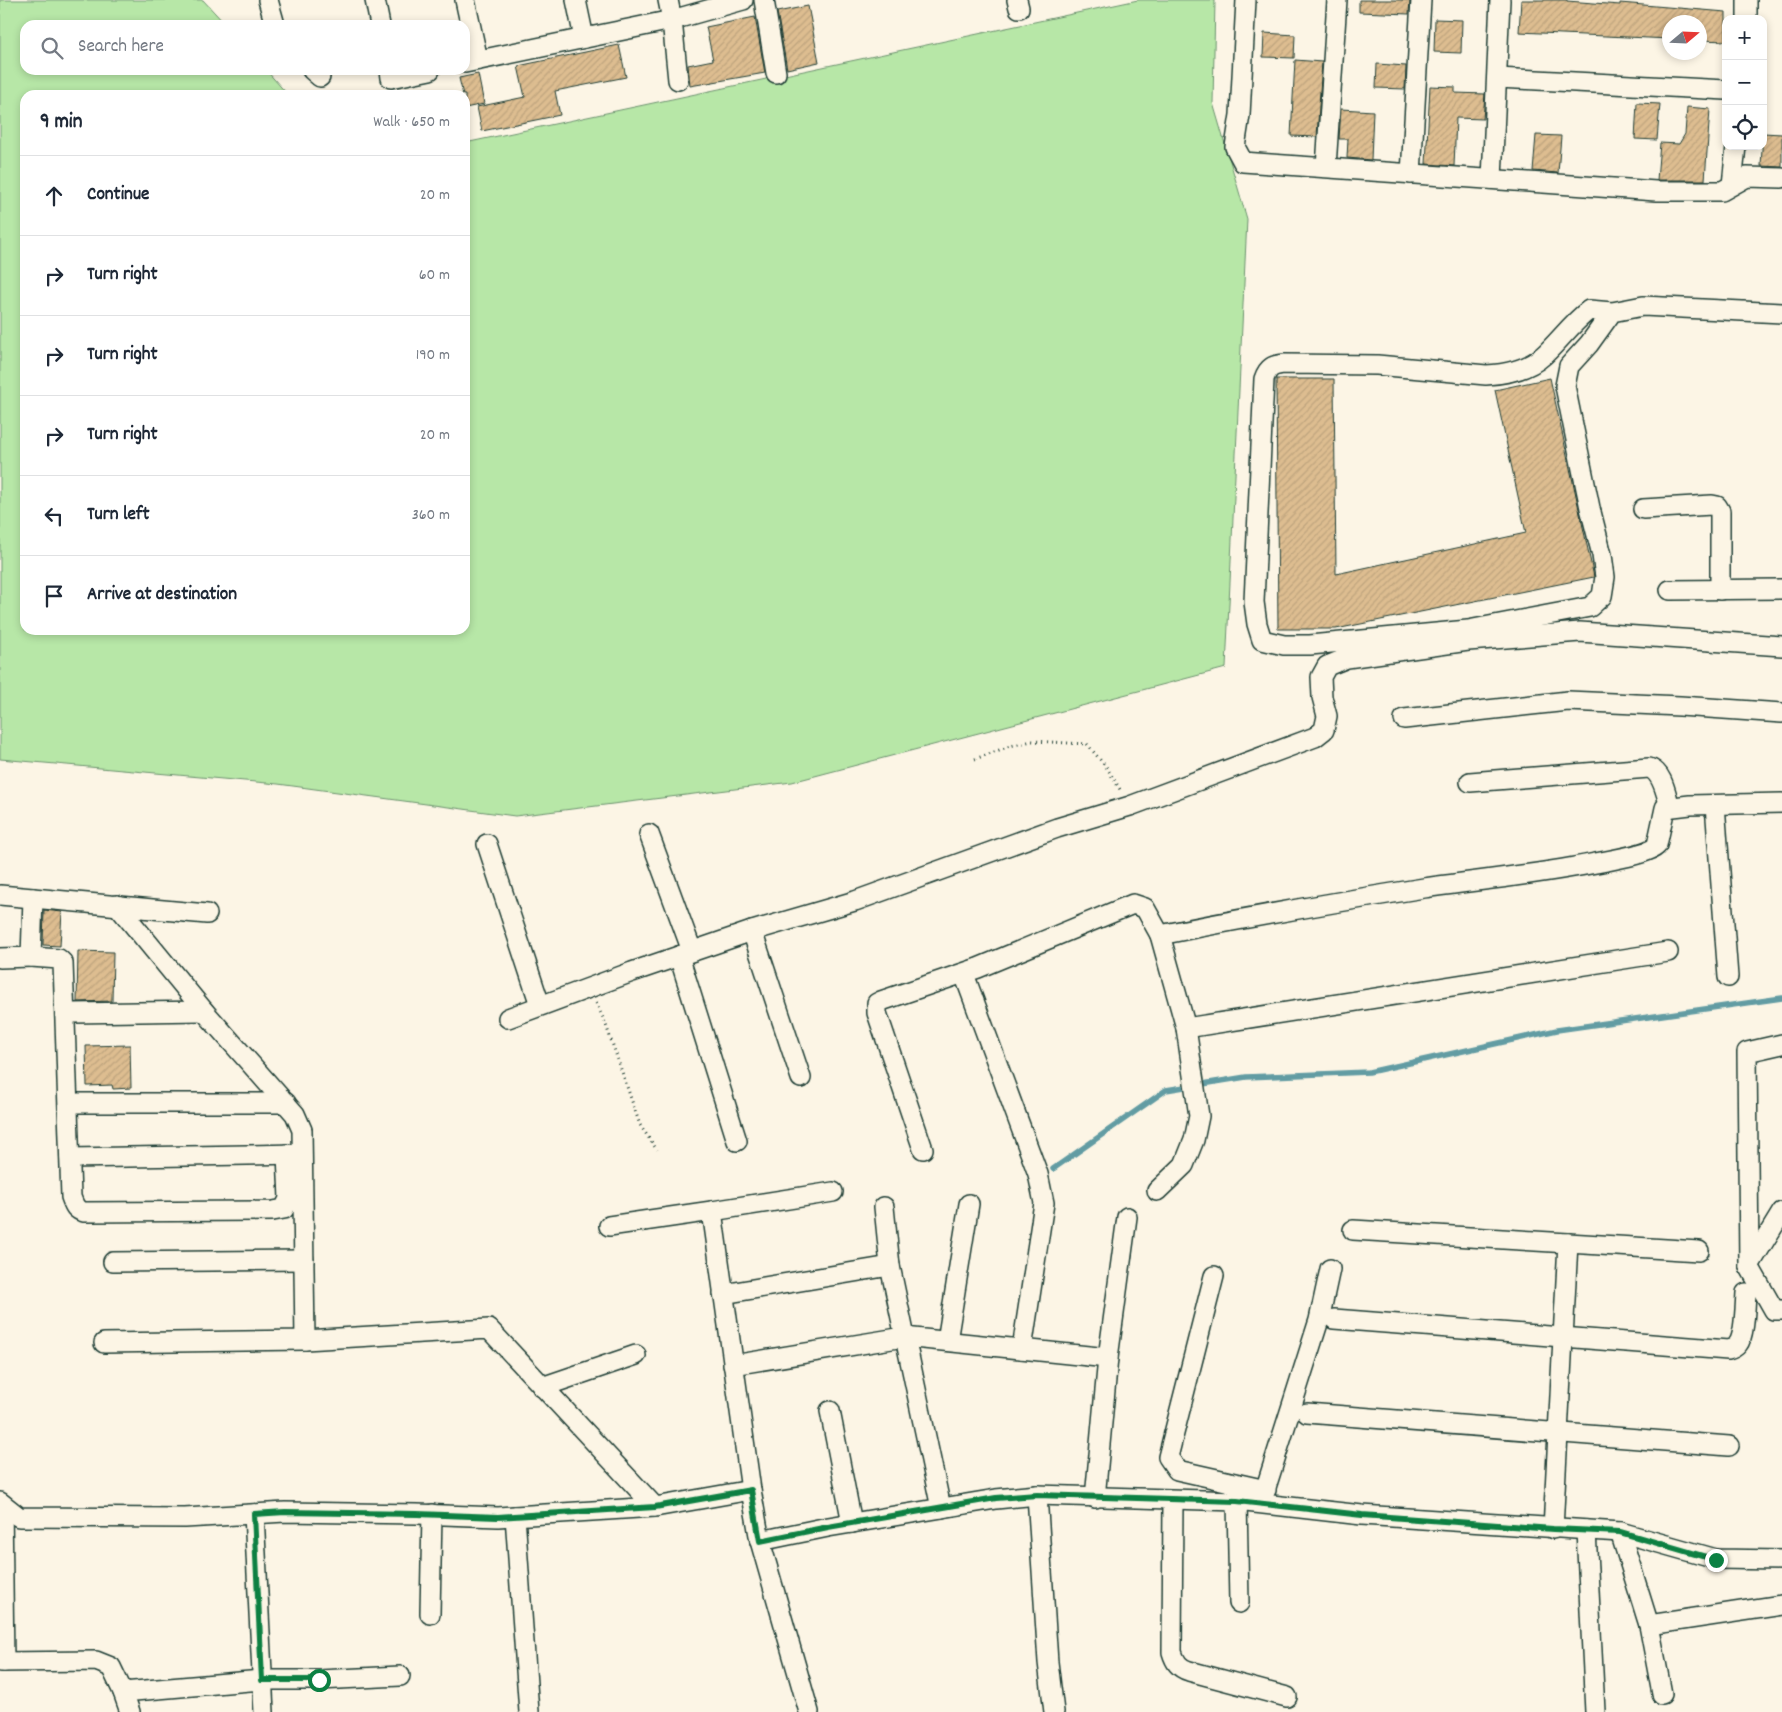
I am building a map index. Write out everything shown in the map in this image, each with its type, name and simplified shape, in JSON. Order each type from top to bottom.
[{"type":"street","points":[[268,0],[274,20]]},
{"type":"street","points":[[375,0],[379,20]]},
{"type":"street","points":[[465,0],[467,20]]},
{"type":"street","points":[[576,0],[584,38]]},
{"type":"street","points":[[668,0],[678,80]]},
{"type":"street","points":[[470,44],[472,61],[672,20],[743,0]]},
{"type":"street","points":[[764,0],[776,73]]},
{"type":"street","points":[[1246,0],[1240,115],[1235,147],[1243,162],[1656,191],[1722,191],[1748,176],[1782,178]]},
{"type":"street","points":[[1326,168],[1337,0]]},
{"type":"street","points":[[1411,174],[1421,0]]},
{"type":"street","points":[[1492,179],[1500,0]]},
{"type":"street","points":[[1746,15],[1747,0]]},
{"type":"street","points":[[1497,78],[1722,90]]},
{"type":"street","points":[[1732,185],[1736,150]]},
{"type":"street","points":[[1612,312],[1589,344],[1569,366],[1566,386],[1590,508],[1602,555],[1605,577],[1602,596],[1590,607],[1468,630],[1310,645],[1284,645],[1262,640],[1257,624],[1254,602],[1264,378],[1270,367],[1276,364],[1377,365],[1486,375],[1499,374],[1527,366],[1543,356],[1589,310],[1612,312],[1643,306],[1782,313]]},
{"type":"street","points":[[1643,510],[1717,506],[1720,511],[1720,590]]},
{"type":"street","points":[[1670,590],[1782,589]]},
{"type":"street","points":[[508,1018],[584,989],[752,931],[855,901],[1057,828],[1180,789],[1315,737],[1324,730],[1327,716],[1322,697],[1321,677],[1326,666],[1347,658],[1468,641],[1580,632],[1782,646]]},
{"type":"street","points":[[1404,719],[1568,701],[1782,713]]},
{"type":"street","points":[[1470,782],[1644,767],[1653,769],[1658,774],[1670,807]]},
{"type":"street","points":[[1160,935],[1364,898],[1542,873],[1638,855],[1655,849],[1665,808],[1690,805],[1782,803]]},
{"type":"street","points":[[1715,805],[1728,977]]},
{"type":"street","points":[[649,834],[738,1141]]},
{"type":"street","points":[[487,844],[540,1005]]},
{"type":"street","points":[[0,895],[207,914]]},
{"type":"street","points":[[30,957],[33,898]]},
{"type":"street","points":[[922,1149],[877,1013],[877,1003],[964,974],[1132,904],[1145,908],[1160,935],[1186,1028],[1199,1116],[1194,1140],[1184,1165],[1157,1191]]},
{"type":"street","points":[[117,905],[204,1011],[286,1103],[299,1121],[302,1130],[295,1154],[296,1192],[304,1260],[305,1340]]},
{"type":"street","points":[[752,931],[801,1078]]},
{"type":"street","points":[[1186,1028],[1668,952]]},
{"type":"street","points":[[0,958],[30,957],[59,959],[63,963],[71,1197],[78,1211],[273,1210],[284,1209],[289,1199],[296,1192]]},
{"type":"street","points":[[964,974],[1035,1165],[1043,1194],[1044,1203],[1022,1349]]},
{"type":"street","points":[[74,1013],[204,1011]]},
{"type":"street","points":[[1782,1044],[1746,1052],[1749,1266],[1774,1310],[1782,1310]]},
{"type":"street","points":[[78,1103],[286,1103]]},
{"type":"street","points":[[70,1158],[295,1154]]},
{"type":"street","points":[[609,1226],[833,1192]]},
{"type":"street","points":[[947,1341],[968,1204]]},
{"type":"street","points":[[884,1207],[890,1266],[941,1508]]},
{"type":"street","points":[[712,1211],[751,1490],[760,1541],[809,1712]]},
{"type":"street","points":[[1749,1266],[1782,1212]]},
{"type":"street","points":[[1095,1498],[1108,1358],[1128,1217]]},
{"type":"street","points":[[1353,1230],[1699,1252]]},
{"type":"street","points":[[1553,1529],[1568,1244]]},
{"type":"street","points":[[112,1262],[304,1260]]},
{"type":"street","points":[[723,1294],[890,1266]]},
{"type":"street","points":[[1263,1497],[1319,1320],[1330,1269]]},
{"type":"street","points":[[1214,1276],[1168,1457],[1177,1470],[1263,1497],[1362,1515],[1620,1532],[1716,1560],[1782,1560]]},
{"type":"street","points":[[1334,1319],[1728,1350],[1735,1348],[1742,1336],[1746,1292]]},
{"type":"street","points":[[104,1343],[305,1340],[489,1329],[655,1507]]},
{"type":"street","points":[[733,1365],[904,1337],[1108,1358]]},
{"type":"street","points":[[542,1387],[636,1355]]},
{"type":"street","points":[[830,1411],[852,1523]]},
{"type":"street","points":[[1307,1413],[1729,1446]]},
{"type":"street","points":[[1,1503],[19,1517],[185,1518],[294,1512],[498,1517],[655,1507],[751,1490]]},
{"type":"street","points":[[760,1541],[996,1498],[1037,1495],[1237,1501],[1263,1497]]},
{"type":"street","points":[[1037,1495],[1048,1662],[1054,1712]]},
{"type":"street","points":[[1173,1500],[1172,1652],[1174,1659],[1178,1665],[1189,1671],[1287,1697]]},
{"type":"street","points":[[1237,1501],[1239,1602]]},
{"type":"street","points":[[1,1503],[2,1662],[96,1661],[111,1667],[130,1712]]},
{"type":"street","points":[[254,1514],[264,1712]]},
{"type":"street","points":[[430,1614],[432,1514]]},
{"type":"street","points":[[516,1516],[529,1712]]},
{"type":"street","points":[[1586,1530],[1595,1712]]},
{"type":"street","points":[[1620,1532],[1649,1625],[1662,1694]]},
{"type":"street","points":[[1649,1625],[1782,1605]]},
{"type":"street","points":[[123,1692],[262,1680],[319,1680],[400,1676]]},
{"type":"path","points":[[975,759],[1010,746],[1032,741],[1087,744],[1107,768],[1130,806]]},
{"type":"path","points":[[584,989],[596,1003],[605,1022],[640,1125],[657,1150]]},
{"type":"green space","points":[[0,0],[203,0],[221,20],[20,20],[20,75],[270,75],[284,90],[20,90],[20,635],[470,635],[470,142],[1138,0],[1215,0],[1213,103],[1247,219],[1226,668],[792,782],[515,816],[278,784],[0,759]]},
{"type":"building","points":[[1359,0],[1410,0],[1409,14],[1359,12]]},
{"type":"building","points":[[1521,0],[1567,0],[1620,5],[1620,3],[1726,12],[1726,15],[1722,15],[1722,41],[1707,40],[1707,15],[1662,15],[1662,39],[1519,32]]},
{"type":"building","points":[[808,6],[819,62],[787,69],[777,12]]},
{"type":"building","points":[[755,17],[765,73],[690,86],[688,65],[713,60],[706,27]]},
{"type":"building","points":[[1435,19],[1462,20],[1461,53],[1434,52]]},
{"type":"building","points":[[1264,33],[1295,35],[1294,58],[1263,57]]},
{"type":"building","points":[[619,45],[626,77],[555,91],[560,115],[482,131],[477,107],[525,97],[518,66]]},
{"type":"building","points":[[1295,60],[1322,62],[1317,137],[1291,136]]},
{"type":"building","points":[[1377,64],[1406,66],[1405,89],[1376,88]]},
{"type":"building","points":[[478,74],[484,104],[470,107],[470,90],[462,90],[459,78]]},
{"type":"building","points":[[1430,86],[1455,87],[1455,93],[1485,94],[1483,119],[1456,118],[1454,166],[1426,164]]},
{"type":"building","points":[[1637,103],[1660,104],[1657,140],[1635,139]]},
{"type":"building","points":[[1687,107],[1710,109],[1705,180],[1657,180],[1660,143],[1679,144],[1685,134]]},
{"type":"building","points":[[1341,109],[1373,111],[1371,160],[1347,158],[1348,139],[1339,139]]},
{"type":"building","points":[[1767,133],[1782,134],[1782,167],[1761,166],[1762,150],[1767,150]]},
{"type":"building","points":[[1536,135],[1561,136],[1558,173],[1533,171]]},
{"type":"building","points":[[1550,378],[1594,577],[1336,629],[1278,629],[1276,379],[1334,379],[1336,574],[1526,533],[1495,390]]},
{"type":"building","points":[[44,910],[62,912],[60,946],[43,945]]},
{"type":"building","points":[[78,951],[113,952],[112,1001],[77,1002]]},
{"type":"building","points":[[130,1045],[131,1088],[113,1089],[112,1085],[87,1086],[86,1046]]},
{"type":"waterway","points":[[1053,1169],[1166,1090],[1246,1077],[1369,1072],[1557,1030],[1782,998]]},
{"type":"route","points":[[319,1680],[262,1680],[254,1514],[285,1512],[498,1517],[581,1513],[655,1507],[751,1490],[760,1541],[828,1527],[996,1498],[1037,1495],[1237,1501],[1362,1515],[1620,1532],[1716,1560]]}]
